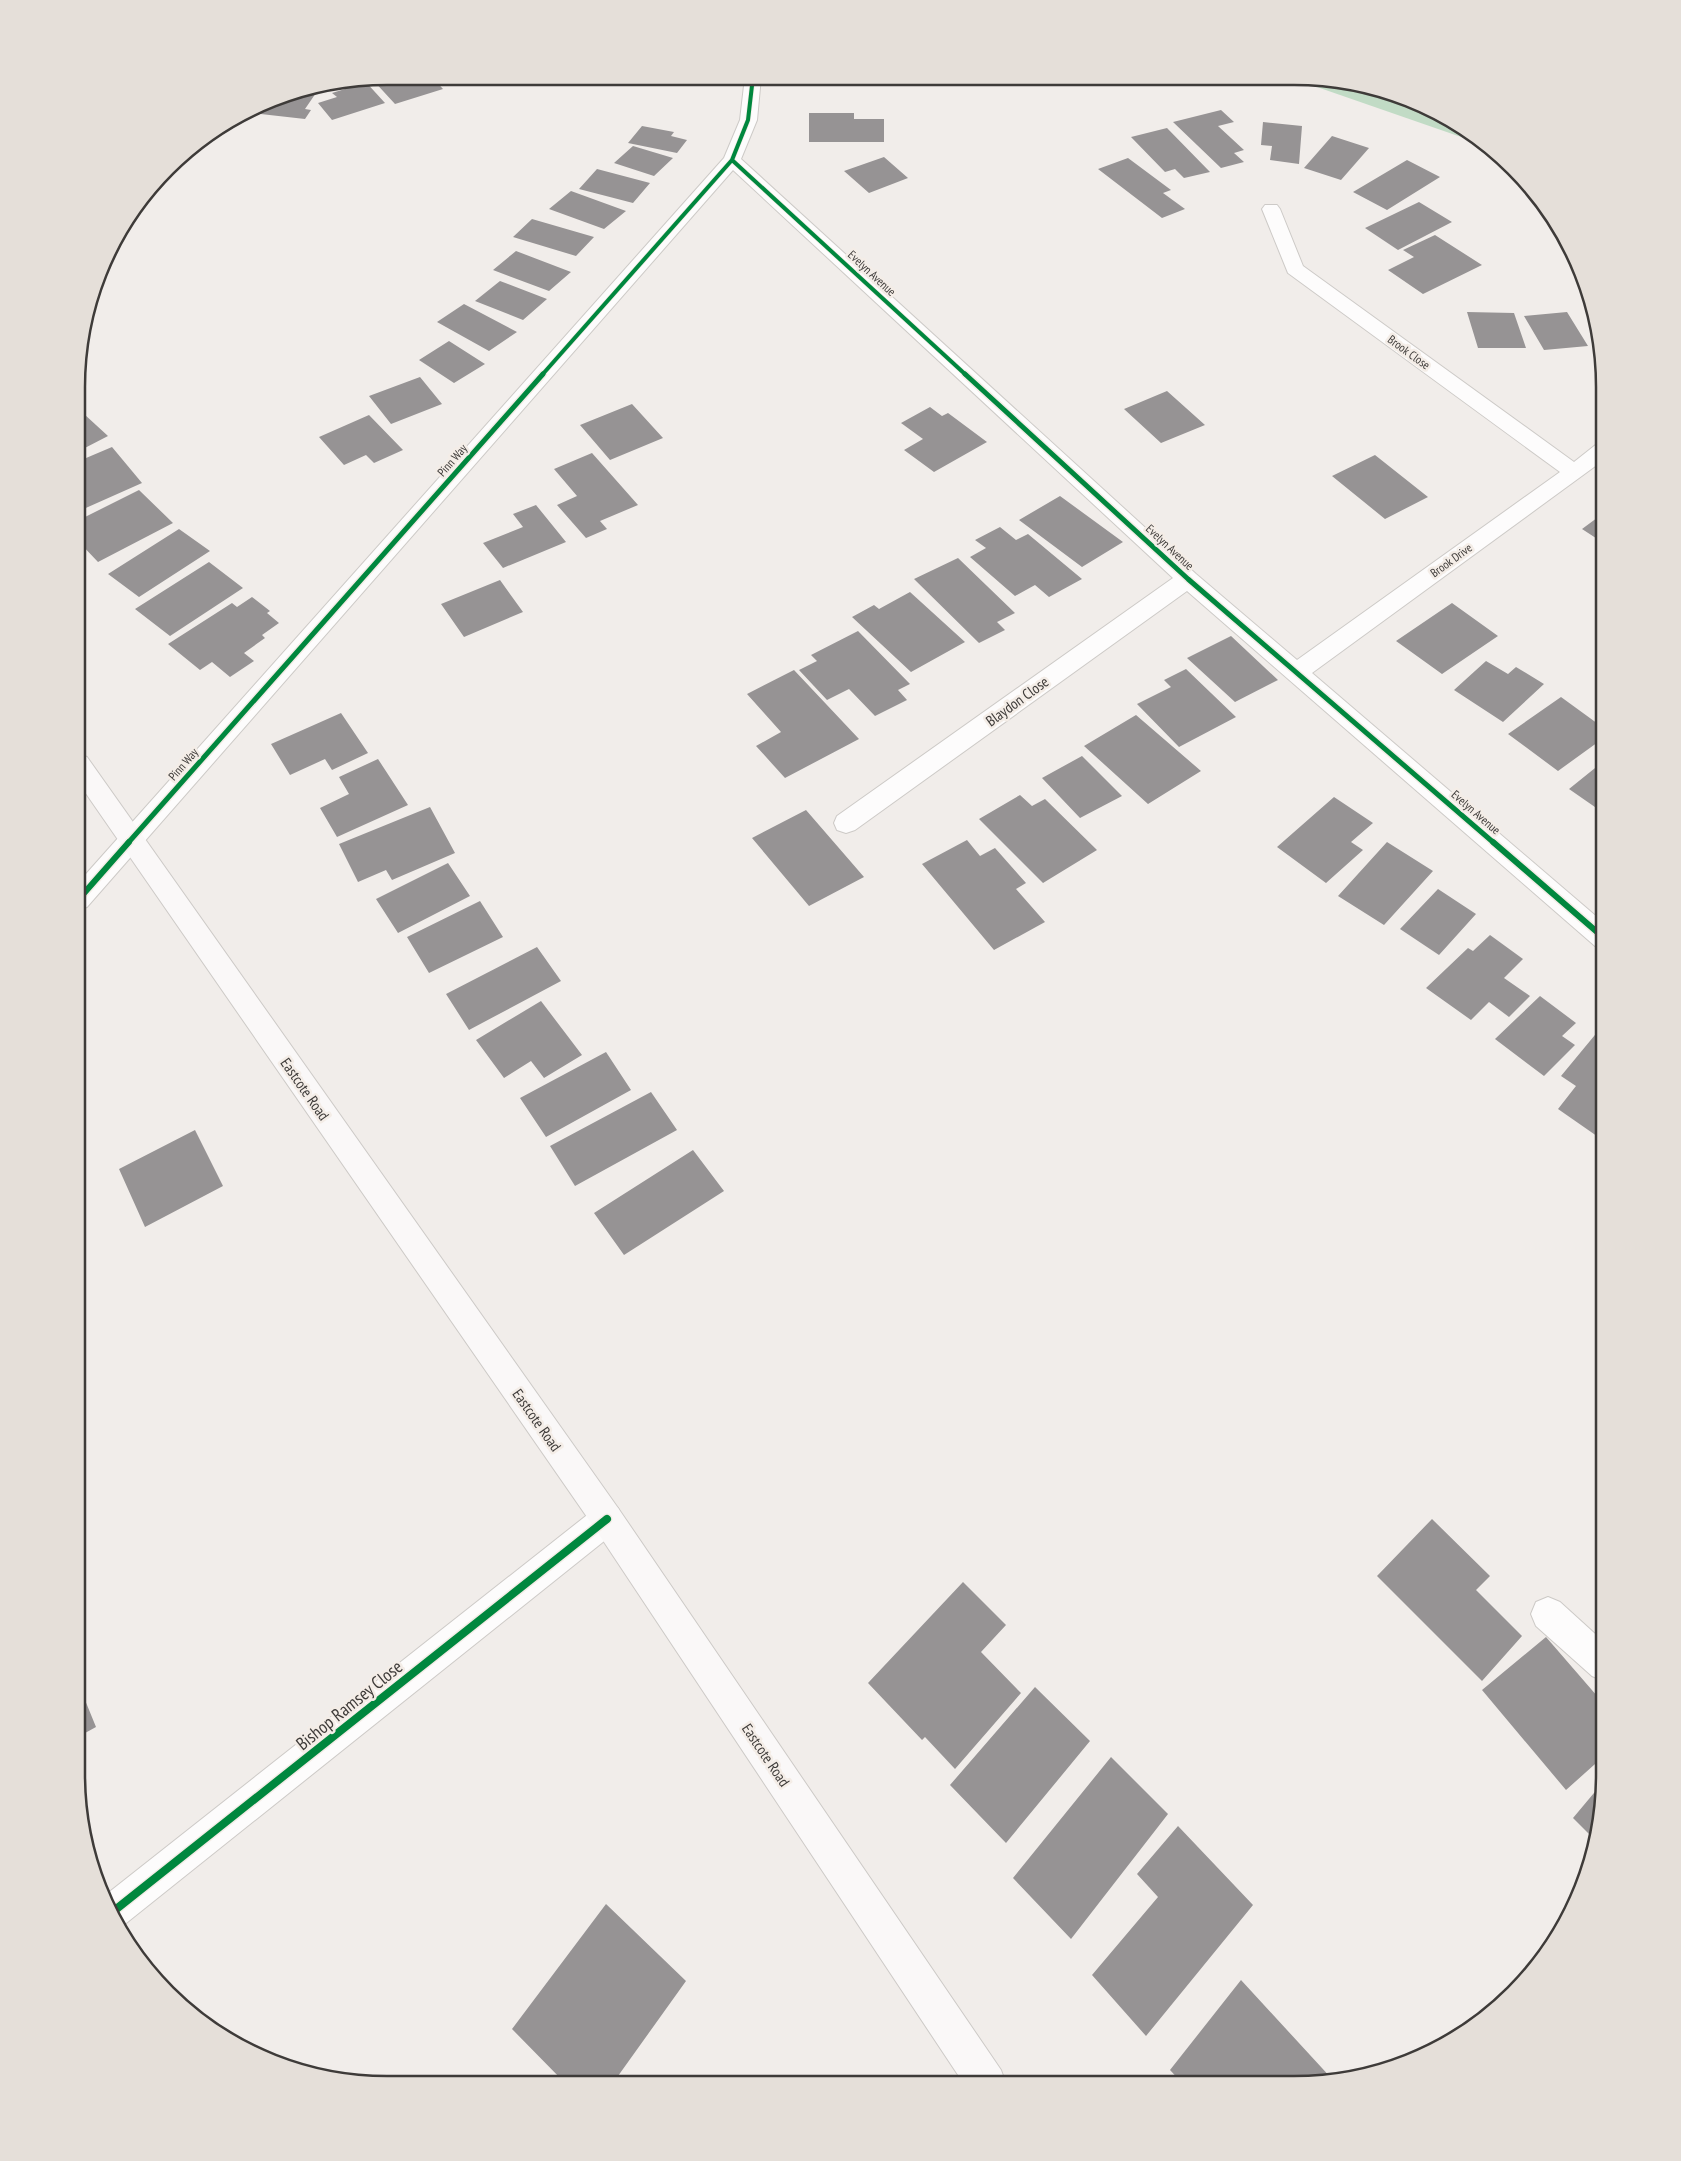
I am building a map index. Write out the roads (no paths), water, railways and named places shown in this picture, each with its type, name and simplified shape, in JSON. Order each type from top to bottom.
[{"type":"main road","name":"Eastcote Road","points":[[85,773],[606,1519],[983,2076]]},
{"type":"street","name":"Pinn Way","points":[[85,892],[732,160],[746,134],[752,111],[753,85]]},
{"type":"street","name":"Evelyn Avenue","points":[[732,160],[1188,578],[1596,931]]},
{"type":"street","name":"Brook Close","points":[[1271,209],[1295,269],[1574,472]]},
{"type":"street","name":"Brook Drive","points":[[1297,672],[1596,455]]},
{"type":"street","name":"Blaydon Close","points":[[846,823],[1188,578]]},
{"type":"street","name":"Bishop Ramsey Close","points":[[117,1909],[606,1519]]},
{"type":"street","points":[[1548,1614],[1596,1657]]}]
